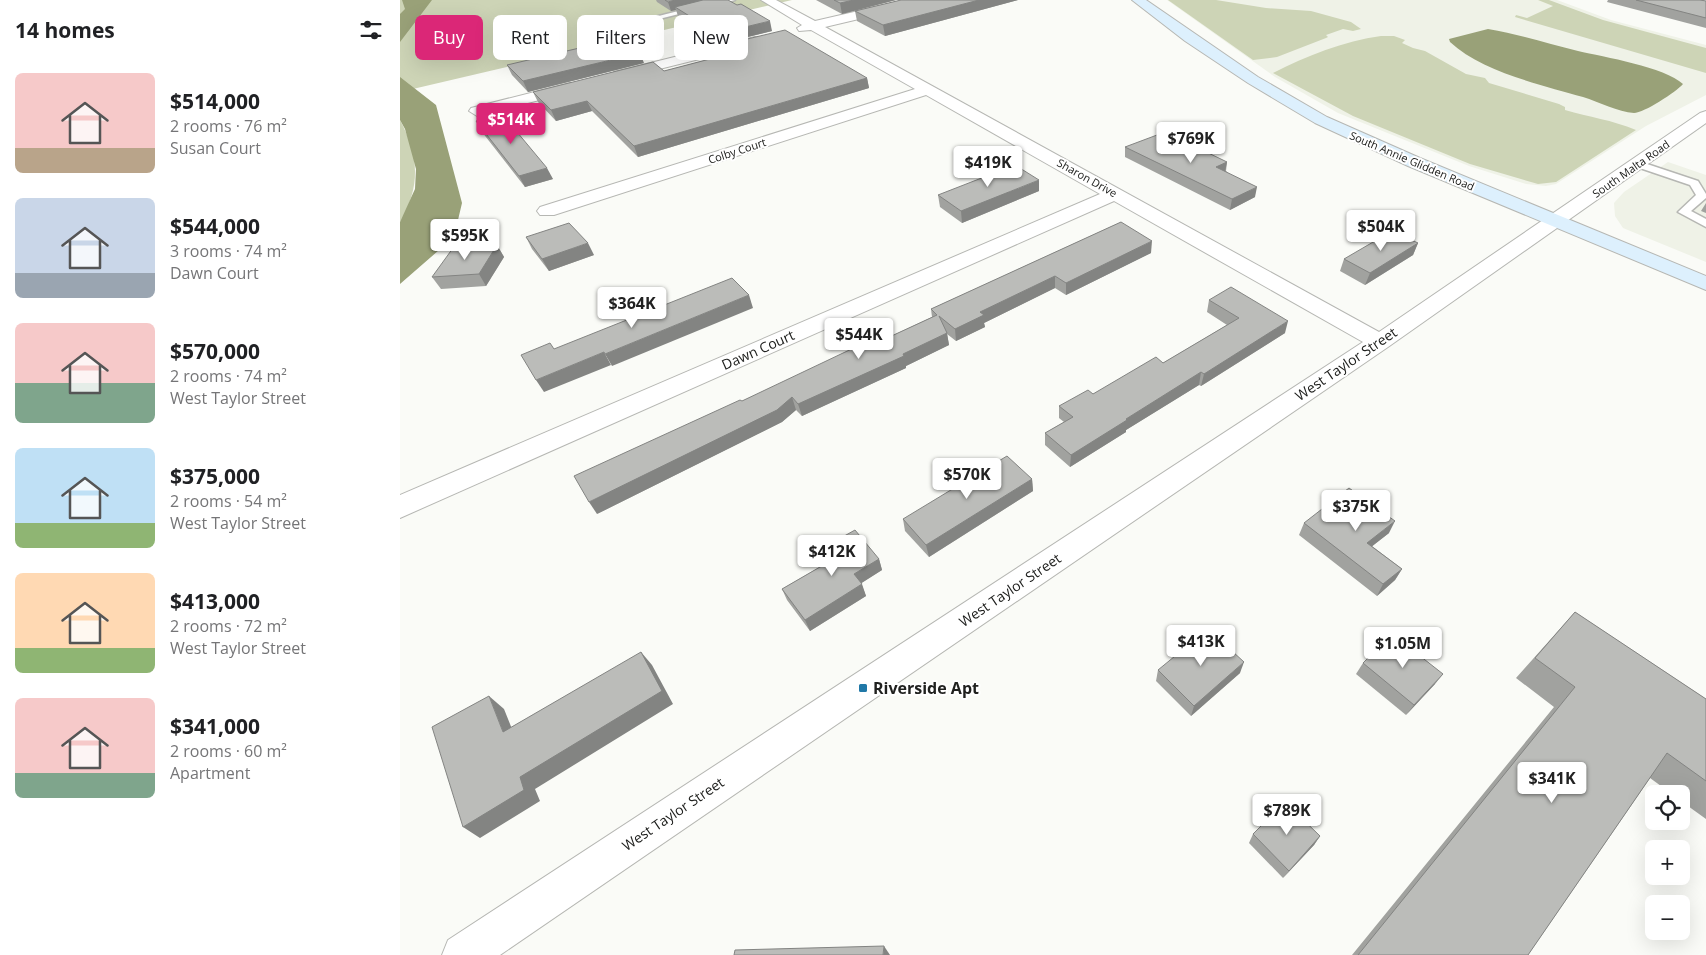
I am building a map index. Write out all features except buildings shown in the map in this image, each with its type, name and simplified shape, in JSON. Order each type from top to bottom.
[{"type":"main road","name":"South Annie Glidden Road","points":[[1138,0],[1253,80],[1321,120],[1556,222],[1706,284]]},
{"type":"street","name":"Sharon Drive","points":[[767,0],[1380,342]]},
{"type":"street","points":[[787,32],[900,5]]},
{"type":"street","points":[[603,79],[768,37]]},
{"type":"street","points":[[477,111],[584,84]]},
{"type":"street","name":"Colby Court","points":[[547,211],[927,90]]},
{"type":"street","name":"South Malta Road","points":[[1556,222],[1706,116]]},
{"type":"street","name":"Dawn Court","points":[[400,507],[1115,194]]},
{"type":"street","name":"West Taylor Street","points":[[463,955],[1380,342],[1556,222]]},
{"type":"lane","points":[[664,16],[731,0]]},
{"type":"lane","points":[[1638,164],[1694,183],[1702,196],[1684,212],[1706,224]]},
{"type":"shaded area","points":[[400,0],[792,0],[728,15],[674,15],[674,28],[664,30],[664,15],[577,15],[577,50],[567,53],[567,15],[493,15],[493,60],[536,60],[400,92]]},
{"type":"shaded area","points":[[402,0],[432,0],[421,15],[415,15],[415,22],[400,42],[400,14],[405,9]]},
{"type":"shaded area","points":[[1167,0],[1557,0],[1611,20],[1706,45],[1706,95],[1646,126],[1556,184],[1546,186],[1526,184],[1469,166],[1338,113],[1275,77]]},
{"type":"shaded area","points":[[1168,0],[1216,0],[1266,8],[1311,11],[1351,22],[1361,29],[1353,31],[1343,29],[1326,35],[1328,37],[1326,38],[1277,57],[1253,60]]},
{"type":"shaded area","points":[[1538,0],[1549,0],[1603,20],[1706,48],[1706,73],[1515,17],[1516,15],[1527,18],[1553,6]]},
{"type":"shaded area","points":[[1488,29],[1634,63],[1663,73],[1683,84],[1667,97],[1645,110],[1634,113],[1622,111],[1495,69],[1463,52],[1450,42],[1449,39]]},
{"type":"shaded area","points":[[1381,36],[1394,36],[1405,40],[1402,43],[1425,51],[1466,74],[1485,78],[1489,83],[1559,104],[1565,107],[1565,110],[1636,130],[1556,182],[1538,184],[1470,164],[1353,116],[1273,73],[1326,50],[1353,41]]},
{"type":"shaded area","points":[[400,77],[436,105],[462,203],[454,237],[400,284],[400,222],[415,189],[416,169],[405,129],[400,120]]},
{"type":"shaded area","points":[[400,120],[411,146],[415,171],[412,196],[400,222]]},
{"type":"shaded area","points":[[1668,162],[1706,175],[1706,262],[1623,228],[1615,216],[1614,203],[1624,192]]},
{"type":"place","name":"Riverside Apt","points":[[863,688]]}]
